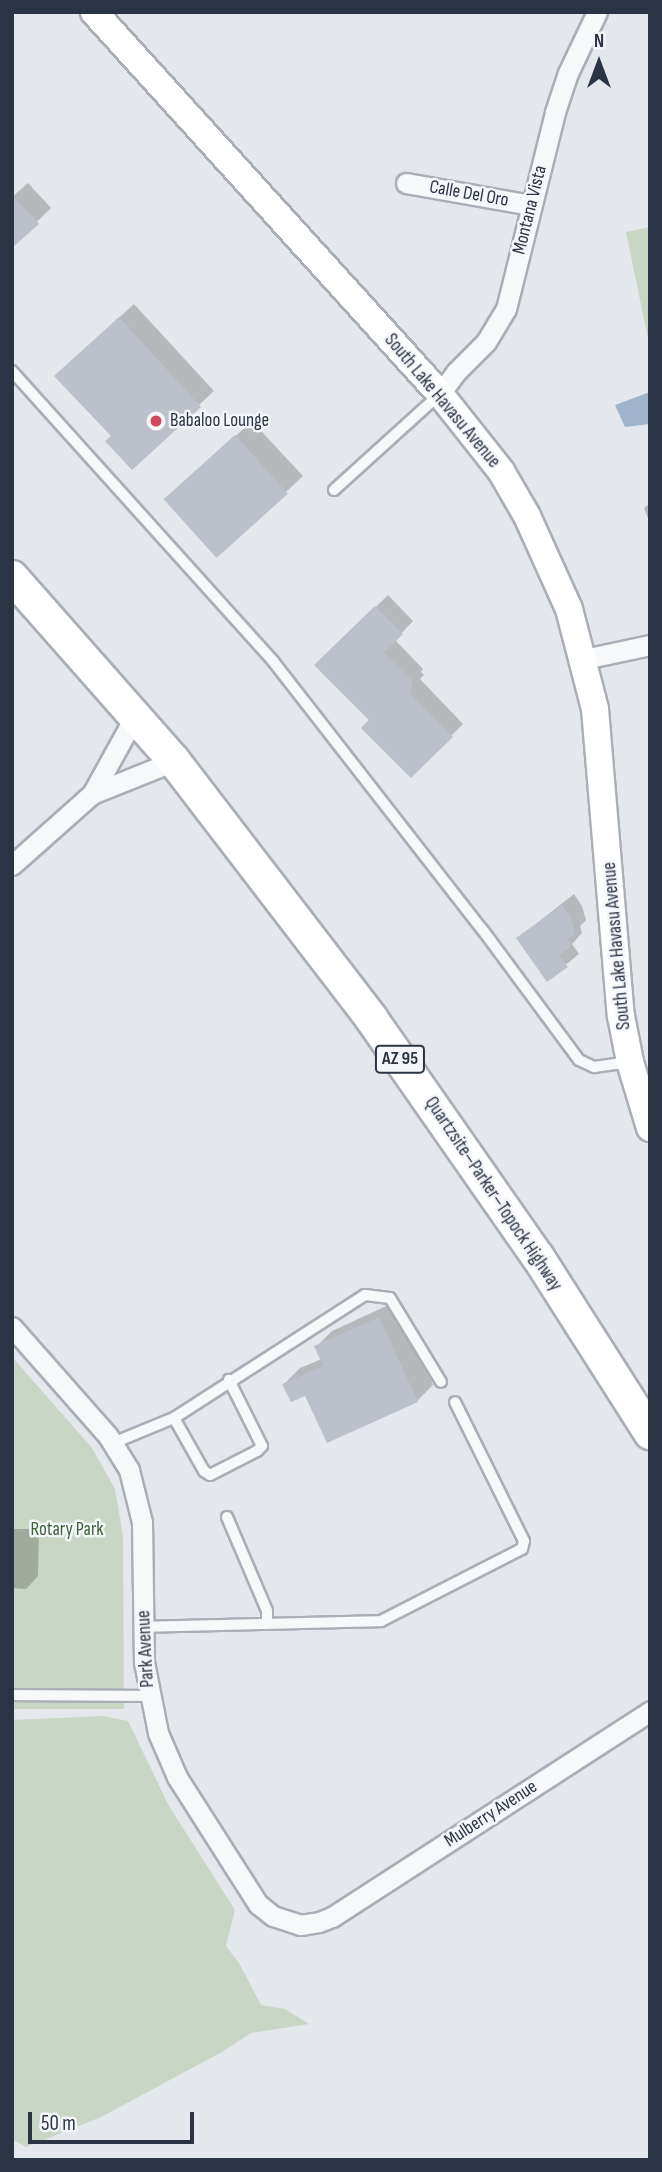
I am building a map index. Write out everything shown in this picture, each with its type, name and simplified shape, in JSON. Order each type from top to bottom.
[{"type":"highway","name":"AZ 95","points":[[12,577],[174,761]]},
{"type":"highway","name":"Quartzsite–Parker–Topock Highway","points":[[174,761],[372,1018],[538,1256],[650,1433]]},
{"type":"main road","name":"South Lake Havasu Avenue","points":[[94,12],[440,394],[501,471],[550,562],[584,659],[602,760],[618,982],[630,1062],[650,1128]]},
{"type":"street","name":"Montana Vista","points":[[440,394],[456,372],[486,342],[502,318],[568,73],[597,12]]},
{"type":"street","name":"Calle Del Oro","points":[[406,183],[531,205]]},
{"type":"street","points":[[584,659],[650,645]]},
{"type":"street","points":[[12,865],[92,794],[135,716]]},
{"type":"street","points":[[92,794],[174,761]]},
{"type":"street","name":"Park Avenue","points":[[12,1327],[113,1443],[129,1470],[140,1509],[143,1627],[149,1696],[158,1733],[177,1777],[258,1904],[273,1916],[295,1924],[314,1924],[332,1917]]},
{"type":"street","name":"Mulberry Avenue","points":[[332,1917],[650,1710]]},
{"type":"lane","points":[[12,370],[273,661],[482,929],[579,1060],[594,1067],[630,1062]]},
{"type":"lane","points":[[334,490],[440,394]]},
{"type":"lane","points":[[113,1443],[174,1418],[229,1380],[365,1295],[390,1298],[441,1382]]},
{"type":"lane","points":[[174,1418],[204,1471],[210,1475],[257,1451],[262,1446],[229,1380]]},
{"type":"lane","points":[[143,1627],[381,1621],[523,1549],[524,1541],[455,1402]]},
{"type":"lane","points":[[227,1517],[267,1611],[267,1624]]},
{"type":"lane","points":[[12,1696],[149,1696]]},
{"type":"green space","points":[[650,227],[650,348],[626,232]]},
{"type":"green space","name":"Rotary Park","points":[[12,1357],[92,1448],[115,1489],[123,1536],[124,1709],[12,1709]]},
{"type":"green space","points":[[103,1716],[128,1721],[169,1806],[235,1910],[226,1946],[239,1963],[261,2005],[285,2009],[309,2024],[251,2033],[222,2052],[101,2117],[26,2147],[12,2139],[12,1720]]},
{"type":"water","points":[[650,392],[650,424],[625,427],[615,405]]},
{"type":"building","points":[[12,195],[39,224],[12,248]]},
{"type":"building","points":[[119,317],[201,407],[132,470],[105,441],[111,436],[54,376]]},
{"type":"building","points":[[235,435],[288,494],[217,558],[164,499]]},
{"type":"building","points":[[375,606],[403,634],[384,653],[413,682],[409,693],[453,737],[411,778],[361,728],[369,720],[314,665]]},
{"type":"building","points":[[562,905],[571,918],[575,934],[568,939],[571,947],[559,955],[568,967],[547,982],[516,938]]},
{"type":"building","points":[[379,1317],[418,1402],[327,1443],[305,1396],[291,1402],[282,1384],[323,1366],[314,1346]]},
{"type":"place","name":"Babaloo Lounge","points":[[156,421]]}]
